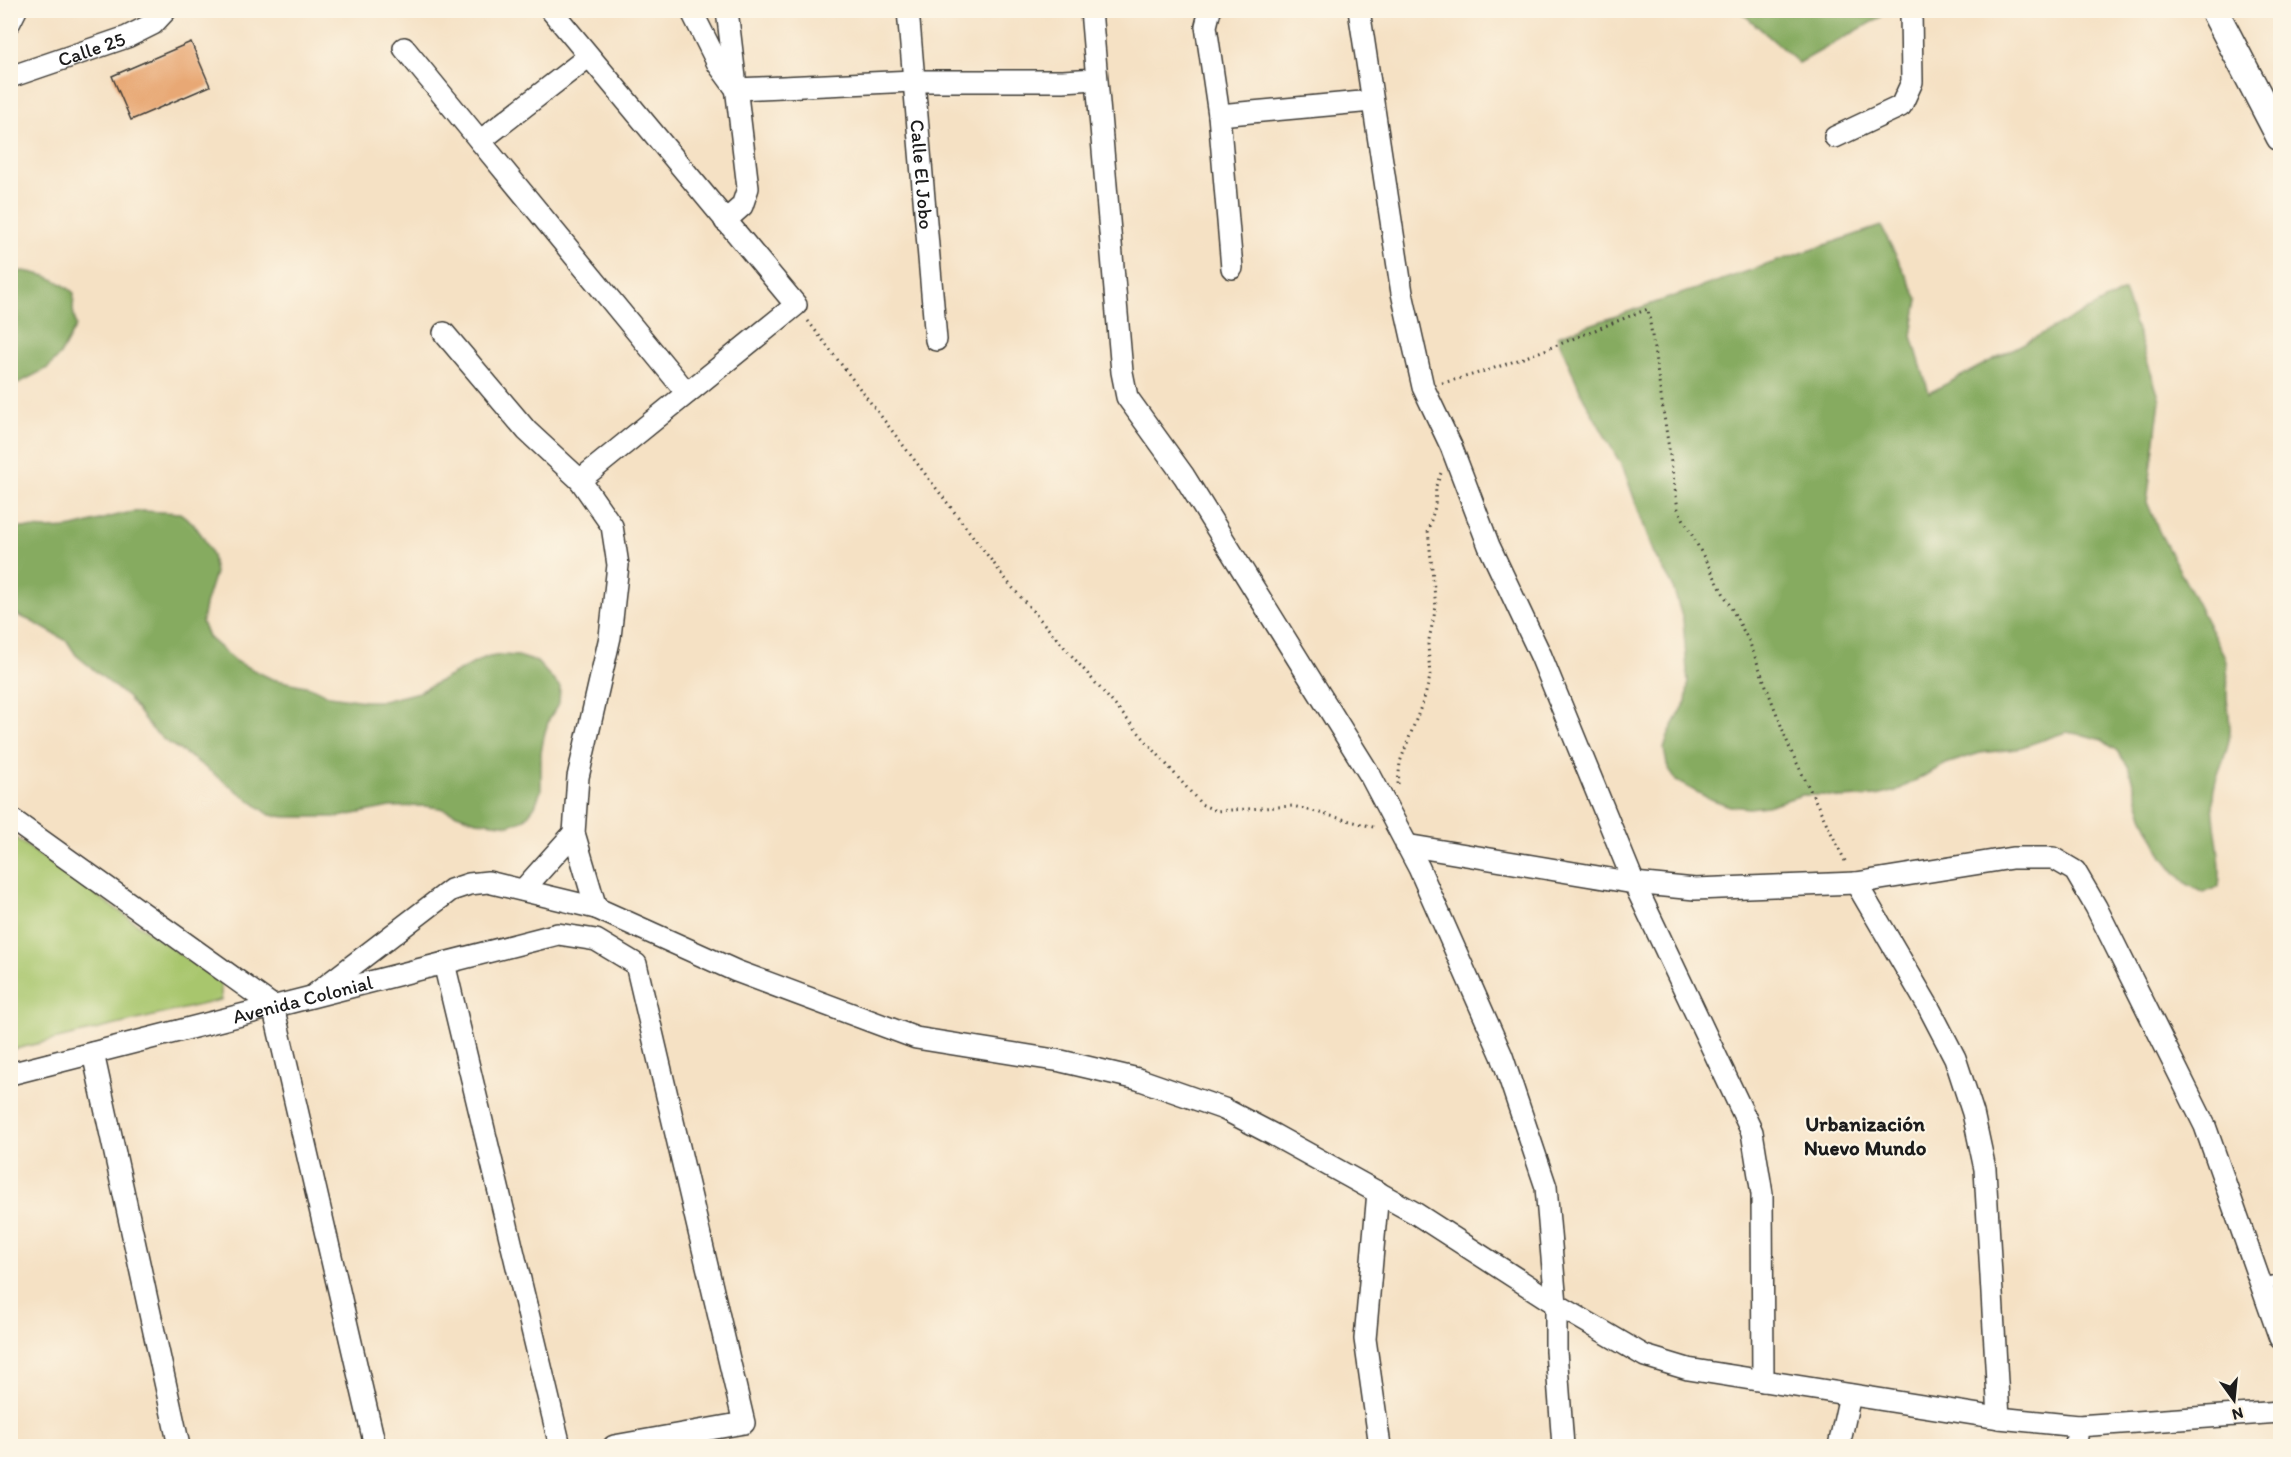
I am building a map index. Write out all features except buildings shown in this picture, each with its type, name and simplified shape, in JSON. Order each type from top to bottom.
[{"type":"street","points":[[10,22],[16,10]]},
{"type":"street","name":"Calle 25","points":[[10,77],[127,37],[153,24],[166,10]]},
{"type":"street","points":[[551,10],[796,305],[580,480]]},
{"type":"street","points":[[691,10],[718,64],[736,89]]},
{"type":"street","points":[[725,221],[742,206],[748,188],[727,10]]},
{"type":"street","name":"Calle El Jobo","points":[[908,10],[936,340]]},
{"type":"street","points":[[1090,10],[1122,372],[1127,397],[1184,476],[1370,775],[1419,868],[1502,1056],[1546,1187],[1556,1304],[1556,1351],[1563,1446]]},
{"type":"street","points":[[1210,10],[1206,26],[1219,116],[1232,268]]},
{"type":"street","points":[[1359,10],[1402,293],[1423,387],[1451,446],[1489,546],[1541,656],[1634,883],[1752,1132],[1762,1194],[1764,1381]]},
{"type":"street","points":[[1835,136],[1901,106],[1911,82],[1911,10]]},
{"type":"street","points":[[2214,10],[2280,137]]},
{"type":"street","points":[[404,48],[687,393]]},
{"type":"street","points":[[480,141],[588,57]]},
{"type":"street","points":[[736,89],[913,81],[1096,79]]},
{"type":"street","points":[[1219,116],[1372,101]]},
{"type":"street","points":[[444,333],[527,431],[580,480],[612,526],[618,564],[610,637],[578,777],[573,833],[596,908]]},
{"type":"street","points":[[10,818],[273,1006],[375,1446]]},
{"type":"street","points":[[523,890],[573,833]]},
{"type":"street","points":[[1403,840],[1634,883],[1695,889],[1856,883],[2012,858],[2053,858],[2075,871],[2096,907],[2205,1126],[2271,1283],[2280,1338]]},
{"type":"street","points":[[314,995],[451,890],[469,884],[488,882],[596,908],[736,971],[916,1038],[1083,1066],[1138,1079],[1224,1109],[1415,1213],[1556,1304],[1645,1356],[1688,1368],[1999,1418],[2077,1436],[2280,1412]]},
{"type":"street","points":[[1856,883],[1928,1006],[1955,1058],[1973,1113],[1985,1169],[1999,1418]]},
{"type":"street","name":"Avenida Colonial","points":[[10,1074],[558,934],[596,940],[636,964],[744,1423],[614,1446]]},
{"type":"street","points":[[444,963],[561,1446]]},
{"type":"street","points":[[93,1053],[179,1446]]},
{"type":"street","points":[[1377,1192],[1365,1339],[1380,1446]]},
{"type":"street","points":[[1839,1446],[1850,1395]]},
{"type":"path","points":[[796,305],[1011,586],[1202,804],[1216,811],[1293,806],[1403,840]]},
{"type":"path","points":[[1423,387],[1462,378],[1539,352],[1648,309],[1678,509],[1749,641],[1790,749],[1856,883]]},
{"type":"path","points":[[1397,789],[1400,762],[1430,677],[1428,644],[1436,607],[1428,530],[1435,507],[1436,486],[1451,446]]},
{"type":"green space","points":[[1879,10],[1881,17],[1799,63],[1740,11]]},
{"type":"green space","points":[[1881,226],[1918,299],[1912,336],[1929,393],[2124,291],[2160,400],[2147,502],[2159,531],[2226,662],[2229,738],[2213,799],[2220,865],[2219,887],[2203,893],[2187,884],[2174,871],[2163,857],[2143,816],[2128,766],[2117,751],[2102,740],[2084,735],[2066,732],[2016,749],[1980,753],[1946,764],[1896,791],[1877,796],[1842,798],[1802,795],[1767,806],[1749,808],[1730,806],[1708,798],[1676,781],[1667,765],[1664,749],[1669,733],[1686,702],[1688,684],[1683,620],[1672,584],[1654,554],[1624,470],[1583,397],[1557,336]]},
{"type":"green space","points":[[23,271],[50,278],[74,293],[73,310],[76,326],[60,355],[48,368],[11,387],[11,273]]},
{"type":"green space","points":[[144,511],[180,513],[193,523],[212,555],[215,573],[202,622],[208,637],[235,661],[272,679],[310,687],[330,696],[383,701],[419,692],[484,658],[501,655],[518,656],[537,662],[560,687],[559,703],[549,719],[544,736],[541,753],[541,790],[535,806],[525,819],[510,825],[476,821],[440,808],[424,806],[390,807],[339,817],[270,815],[164,740],[151,728],[128,698],[76,655],[67,641],[11,613],[11,527],[66,528]]},
{"type":"green space","points":[[11,835],[221,983],[221,1000],[11,1050]]},
{"type":"district","name":"Urbanización Nuevo Mundo","points":[[1865,1136]]}]
